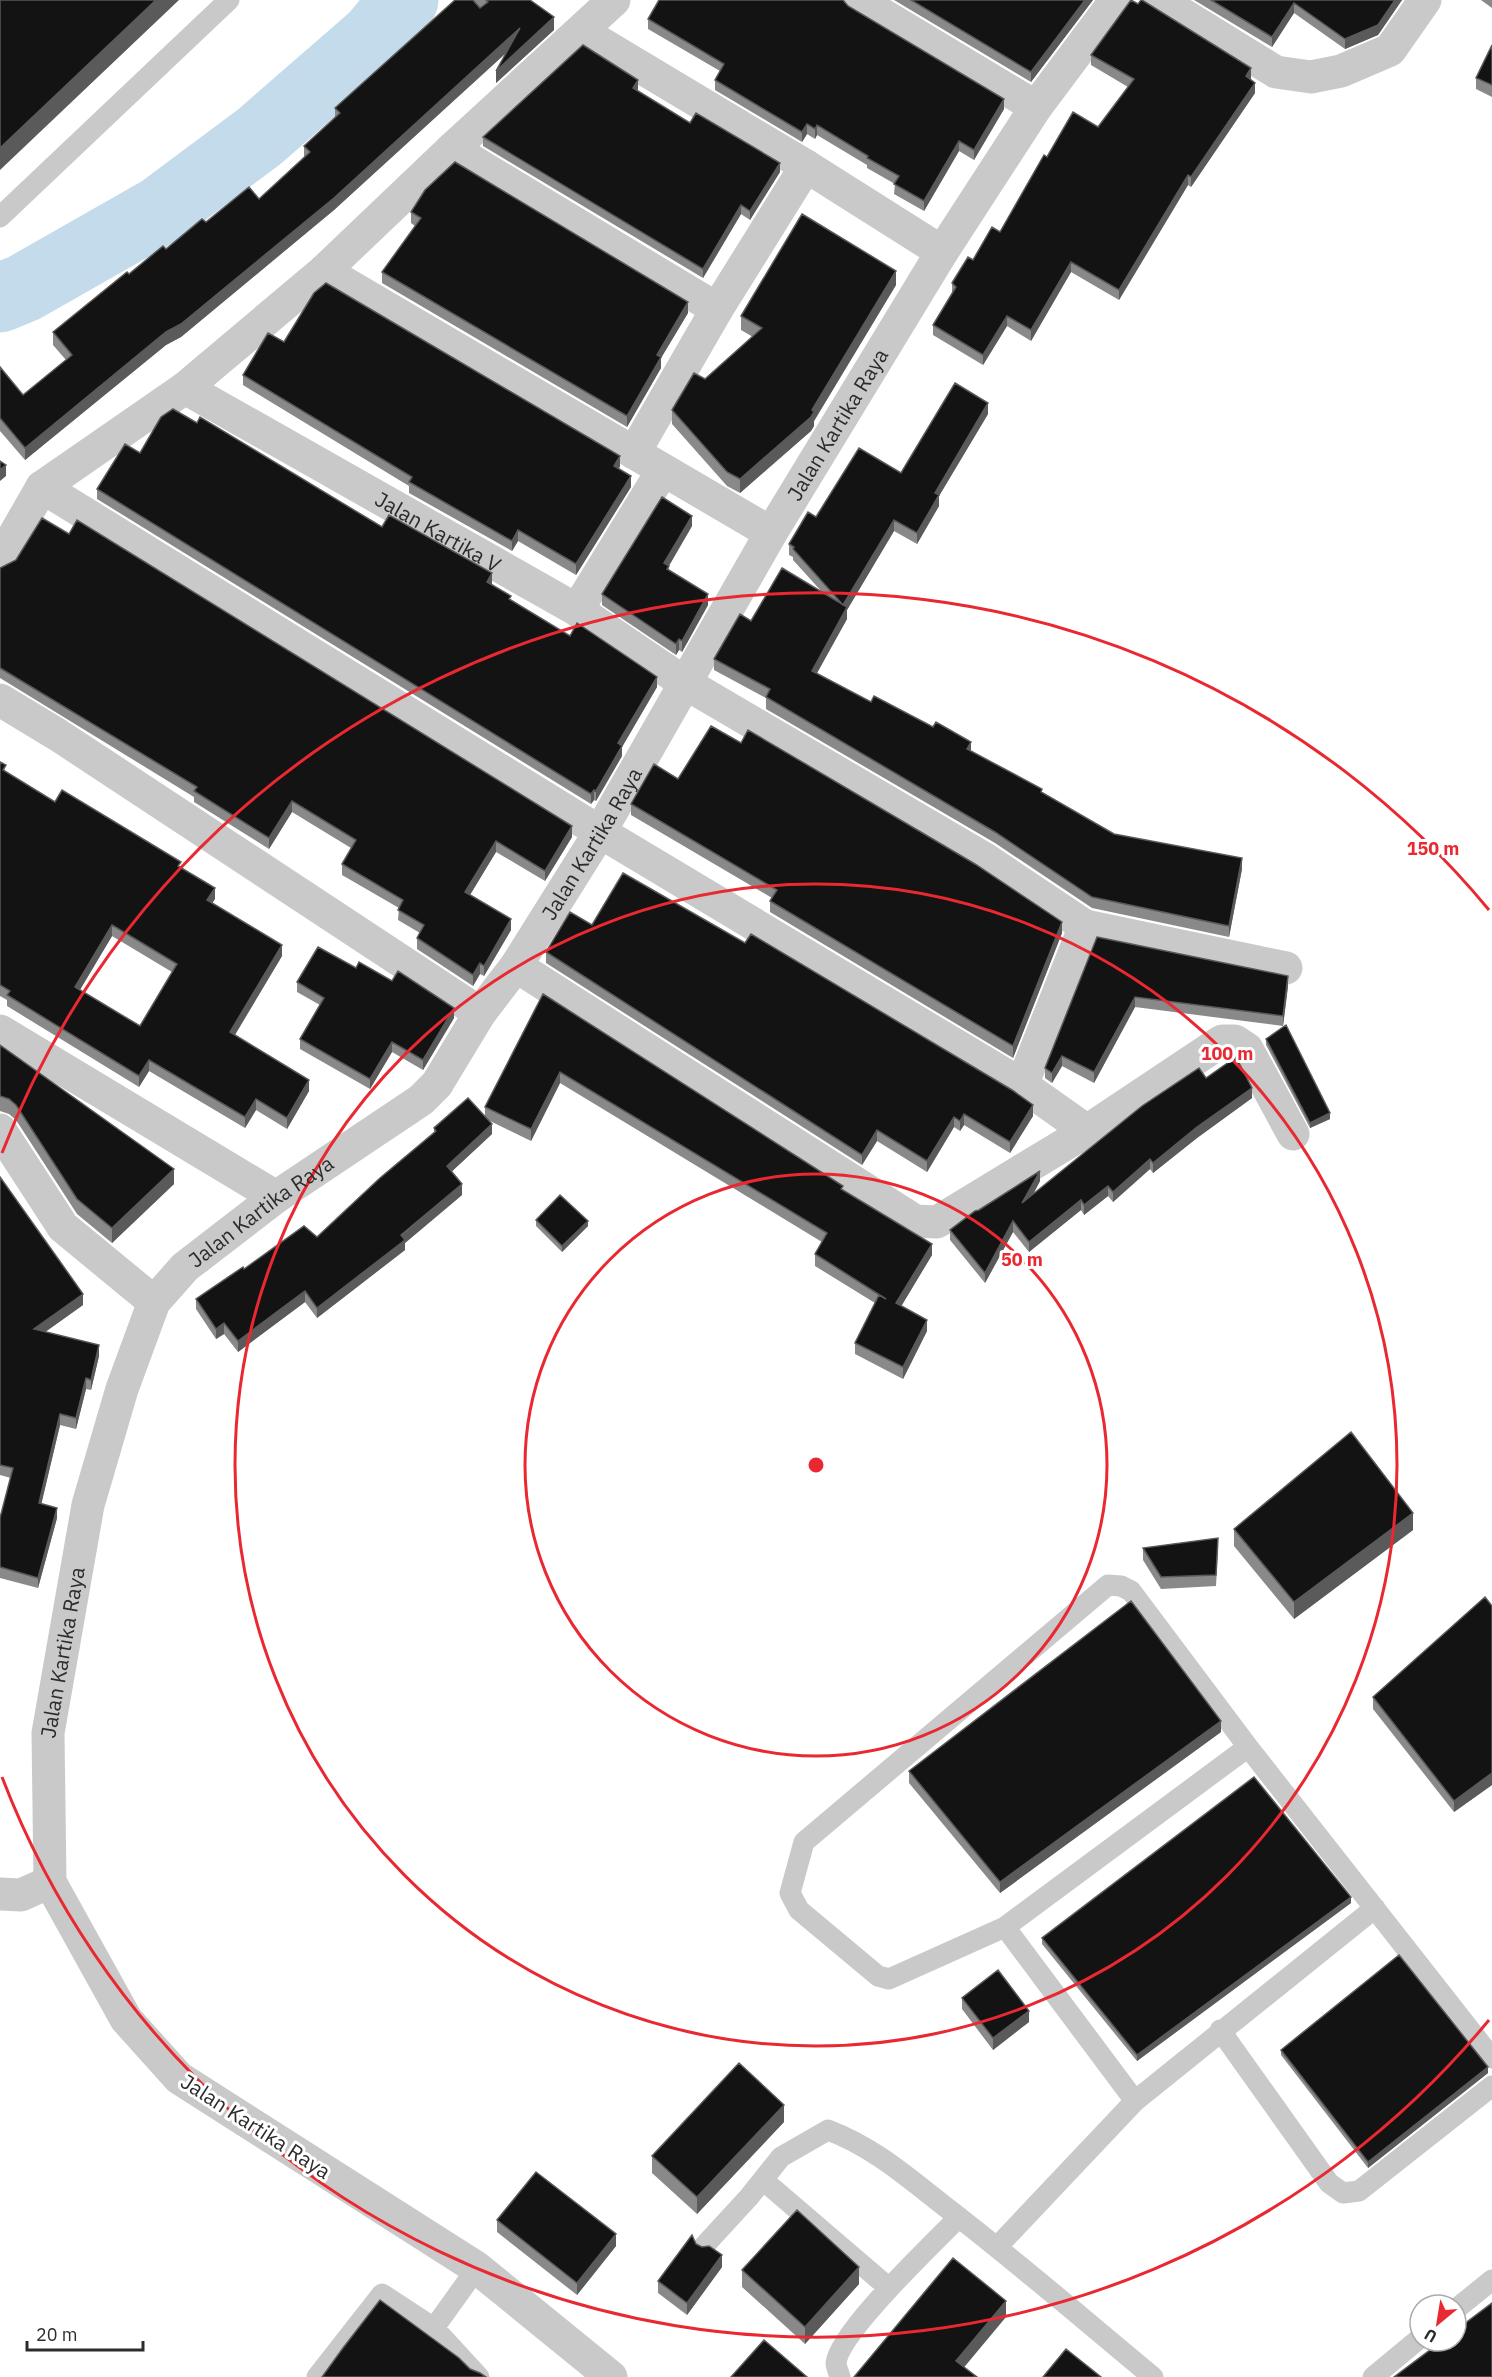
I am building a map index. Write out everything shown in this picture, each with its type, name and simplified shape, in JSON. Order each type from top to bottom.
[{"type":"street","points":[[0,560],[42,487],[185,388],[324,271],[614,0]]},
{"type":"street","points":[[858,0],[1036,107]]},
{"type":"street","name":"Jalan Kartika Raya","points":[[611,2377],[477,2268],[179,2078],[126,2019],[50,1882],[48,1733],[86,1517],[122,1389],[154,1302],[185,1267],[276,1197],[421,1100],[437,1084],[480,1013],[516,966],[600,832],[771,533],[942,252],[1036,107],[1116,0]]},
{"type":"street","points":[[1159,0],[1276,72],[1311,77],[1341,71],[1390,50],[1425,0]]},
{"type":"street","points":[[582,32],[806,166],[942,252]]},
{"type":"street","points":[[452,149],[717,309]]},
{"type":"street","points":[[634,453],[717,309],[806,166]]},
{"type":"street","points":[[324,271],[771,533]]},
{"type":"street","name":"Jalan Kartika V","points":[[185,388],[577,610],[685,683],[985,859],[1084,926]]},
{"type":"street","points":[[577,610],[663,470]]},
{"type":"street","points":[[42,487],[600,832],[1022,1085],[1087,1131]]},
{"type":"street","points":[[0,700],[58,735],[480,1013]]},
{"type":"street","points":[[1022,1085],[1084,926],[1286,968]]},
{"type":"street","points":[[516,966],[915,1221],[937,1222],[1087,1131],[1222,1041],[1235,1041],[1247,1048],[1293,1134]]},
{"type":"street","points":[[0,1031],[276,1197]]},
{"type":"street","points":[[0,1130],[63,1227],[154,1302]]},
{"type":"street","points":[[0,1894],[21,1895],[50,1882]]},
{"type":"lane","points":[[0,217],[229,0]]},
{"type":"lane","points":[[1248,1747],[1005,1927],[889,1979],[878,1976],[799,1910],[790,1893],[804,1842],[1108,1585],[1121,1586],[1131,1591],[1248,1747],[1492,2058]]},
{"type":"lane","points":[[997,2247],[1135,2101],[1220,2030],[1375,1908]]},
{"type":"lane","points":[[1005,1927],[1135,2101]]},
{"type":"lane","points":[[1220,2030],[1329,2183],[1343,2193],[1359,2191],[1492,2086]]},
{"type":"lane","points":[[704,2246],[781,2157],[828,2130],[854,2140],[878,2155],[997,2247],[1153,2377]]},
{"type":"lane","points":[[763,2180],[889,2288]]},
{"type":"lane","points":[[840,2377],[836,2364],[844,2342],[889,2288],[959,2217]]},
{"type":"lane","points":[[434,2328],[477,2268]]},
{"type":"lane","points":[[1468,2299],[1492,2280]]},
{"type":"lane","points":[[317,2377],[382,2294],[434,2328],[479,2377]]},
{"type":"lane","points":[[1373,2377],[1408,2348]]},
{"type":"building","points":[[0,0],[156,0],[0,148]]},
{"type":"building","points":[[455,0],[473,0],[480,8],[488,2],[486,0],[530,0],[554,17],[496,71],[520,28],[334,198],[25,448],[0,418],[0,367],[23,395],[72,355],[53,332],[127,272],[129,274],[163,246],[166,249],[202,219],[206,222],[249,187],[259,199],[310,152],[304,146],[340,113],[335,108]]},
{"type":"building","points":[[659,0],[843,0],[848,6],[1004,99],[974,150],[959,141],[924,201],[894,184],[899,176],[817,125],[815,129],[807,124],[802,132],[715,80],[724,64],[648,19]]},
{"type":"building","points":[[911,0],[1085,0],[1031,72]]},
{"type":"building","points":[[1131,0],[1138,4],[1142,0],[1251,68],[1246,76],[1255,83],[1191,177],[1188,175],[1119,290],[1071,262],[1031,330],[1007,316],[983,355],[933,325],[956,287],[952,283],[968,257],[973,260],[992,227],[1000,232],[1044,155],[1047,157],[1073,112],[1098,127],[1134,79],[1091,55]]},
{"type":"building","points":[[1211,0],[1395,0],[1378,25],[1345,39],[1294,3],[1272,37]]},
{"type":"building","points":[[583,45],[638,80],[633,88],[690,123],[696,113],[780,163],[750,211],[741,205],[703,269],[483,137]]},
{"type":"building","points":[[1492,45],[1492,85],[1476,78]]},
{"type":"building","points":[[455,162],[688,302],[657,355],[661,357],[627,416],[382,272],[421,218],[411,212],[425,190]]},
{"type":"building","points":[[802,214],[896,271],[812,410],[814,412],[811,417],[740,479],[727,472],[672,410],[694,373],[705,379],[762,328],[741,316]]},
{"type":"building","points":[[326,283],[620,456],[614,466],[631,476],[576,564],[518,530],[512,541],[409,482],[412,477],[243,375],[268,333],[284,342],[314,293]]},
{"type":"building","points":[[955,383],[988,403],[935,493],[939,495],[917,533],[894,520],[843,605],[789,544],[808,512],[816,517],[859,448],[901,473]]},
{"type":"building","points":[[173,409],[197,423],[200,417],[382,527],[389,515],[492,573],[487,582],[511,596],[509,599],[570,636],[577,623],[657,677],[618,743],[622,746],[596,791],[594,790],[591,794],[97,489],[125,444],[140,453],[161,417]]},
{"type":"building","points":[[0,461],[6,465],[0,470]]},
{"type":"building","points":[[662,497],[692,516],[664,563],[669,566],[667,569],[708,594],[682,641],[679,639],[676,644],[602,594]]},
{"type":"building","points":[[42,518],[69,534],[77,520],[572,826],[545,871],[496,841],[465,892],[511,919],[484,966],[480,963],[473,975],[417,938],[424,925],[398,910],[403,900],[342,864],[356,840],[292,801],[269,838],[194,791],[197,787],[0,668],[0,568],[16,560]]},
{"type":"building","points":[[782,568],[847,607],[812,671],[871,702],[874,696],[933,727],[936,722],[971,742],[967,749],[1042,789],[1041,792],[1114,834],[1242,858],[1229,926],[1092,897],[995,832],[766,697],[770,689],[714,659],[740,614],[751,621]]},
{"type":"building","points":[[711,726],[741,743],[748,730],[975,864],[1062,922],[1013,1046],[770,901],[777,890],[631,804],[654,764],[678,779]]},
{"type":"building","points":[[0,762],[6,765],[3,770],[55,802],[62,790],[181,862],[178,866],[215,888],[207,900],[282,945],[230,1032],[309,1080],[287,1118],[256,1099],[245,1117],[149,1060],[139,1076],[7,995],[10,991],[0,985]],"holes":[[[112,925],[177,964],[140,1026],[75,987]]]},
{"type":"building","points":[[623,873],[745,943],[751,934],[1012,1090],[1033,1105],[1010,1142],[964,1114],[960,1121],[954,1117],[927,1161],[877,1130],[862,1155],[546,952],[570,912],[592,925]]},
{"type":"building","points":[[1097,937],[1288,976],[1283,1016],[1135,997],[1094,1072],[1062,1056],[1052,1073],[1045,1068]]},
{"type":"building","points":[[318,947],[356,968],[359,962],[392,981],[398,971],[454,1008],[423,1060],[392,1042],[370,1079],[300,1039],[324,998],[297,982]]},
{"type":"building","points":[[543,994],[843,1186],[841,1189],[932,1244],[896,1303],[927,1320],[903,1367],[855,1343],[879,1295],[886,1299],[815,1254],[827,1233],[560,1072],[531,1129],[485,1107]]},
{"type":"building","points":[[1286,1025],[1330,1113],[1310,1123],[1266,1039]]},
{"type":"building","points":[[0,1045],[174,1169],[112,1228],[77,1199],[16,1105],[0,1096]]},
{"type":"building","points":[[1236,1057],[1252,1088],[1197,1127],[1153,1163],[1150,1159],[1113,1192],[1108,1186],[1084,1205],[1081,1200],[1029,1242],[1013,1221],[985,1273],[950,1230],[975,1211],[1040,1171],[1022,1203],[1142,1106],[1199,1068],[1206,1078]]},
{"type":"building","points":[[468,1098],[492,1124],[447,1166],[462,1184],[401,1235],[405,1240],[317,1308],[305,1291],[238,1341],[224,1323],[216,1329],[196,1299],[243,1267],[244,1269],[304,1226],[317,1237],[380,1178],[436,1131],[434,1128]]},
{"type":"building","points":[[0,1177],[83,1294],[34,1329],[99,1345],[91,1380],[86,1378],[76,1418],[60,1414],[39,1503],[57,1508],[38,1578],[0,1567],[0,1518],[13,1468],[0,1465]]},
{"type":"building","points":[[560,1195],[588,1221],[562,1246],[536,1220]]},
{"type":"building","points":[[1351,1432],[1413,1513],[1294,1602],[1234,1529]]},
{"type":"building","points":[[1218,1538],[1216,1575],[1161,1577],[1143,1548]]},
{"type":"building","points":[[1485,1597],[1492,1606],[1492,1773],[1454,1801],[1373,1697]]},
{"type":"building","points":[[1131,1601],[1221,1721],[1000,1882],[909,1771]]},
{"type":"building","points":[[1254,1777],[1351,1897],[1137,2055],[1042,1938]]},
{"type":"building","points":[[1399,1955],[1488,2067],[1368,2162],[1281,2050]]},
{"type":"building","points":[[998,1970],[1029,2011],[993,2038],[962,1998]]},
{"type":"building","points":[[739,2063],[784,2105],[697,2197],[652,2156]]},
{"type":"building","points":[[536,2172],[616,2234],[577,2283],[497,2220]]},
{"type":"building","points":[[797,2210],[859,2267],[805,2327],[742,2270]]},
{"type":"building","points":[[692,2235],[696,2244],[702,2247],[709,2246],[722,2255],[687,2303],[658,2281]]},
{"type":"building","points":[[953,2258],[1006,2301],[956,2361],[977,2377],[854,2377]]},
{"type":"building","points":[[380,2300],[459,2358],[470,2369],[486,2377],[322,2377]]},
{"type":"building","points":[[1492,2303],[1492,2377],[1394,2377],[1426,2353],[1468,2353],[1468,2321]]},
{"type":"building","points":[[764,2340],[807,2377],[731,2377]]},
{"type":"building","points":[[1066,2349],[1101,2377],[1043,2377]]},
{"type":"waterway","points":[[0,298],[24,288],[161,210],[259,137],[375,36],[404,0]]}]
